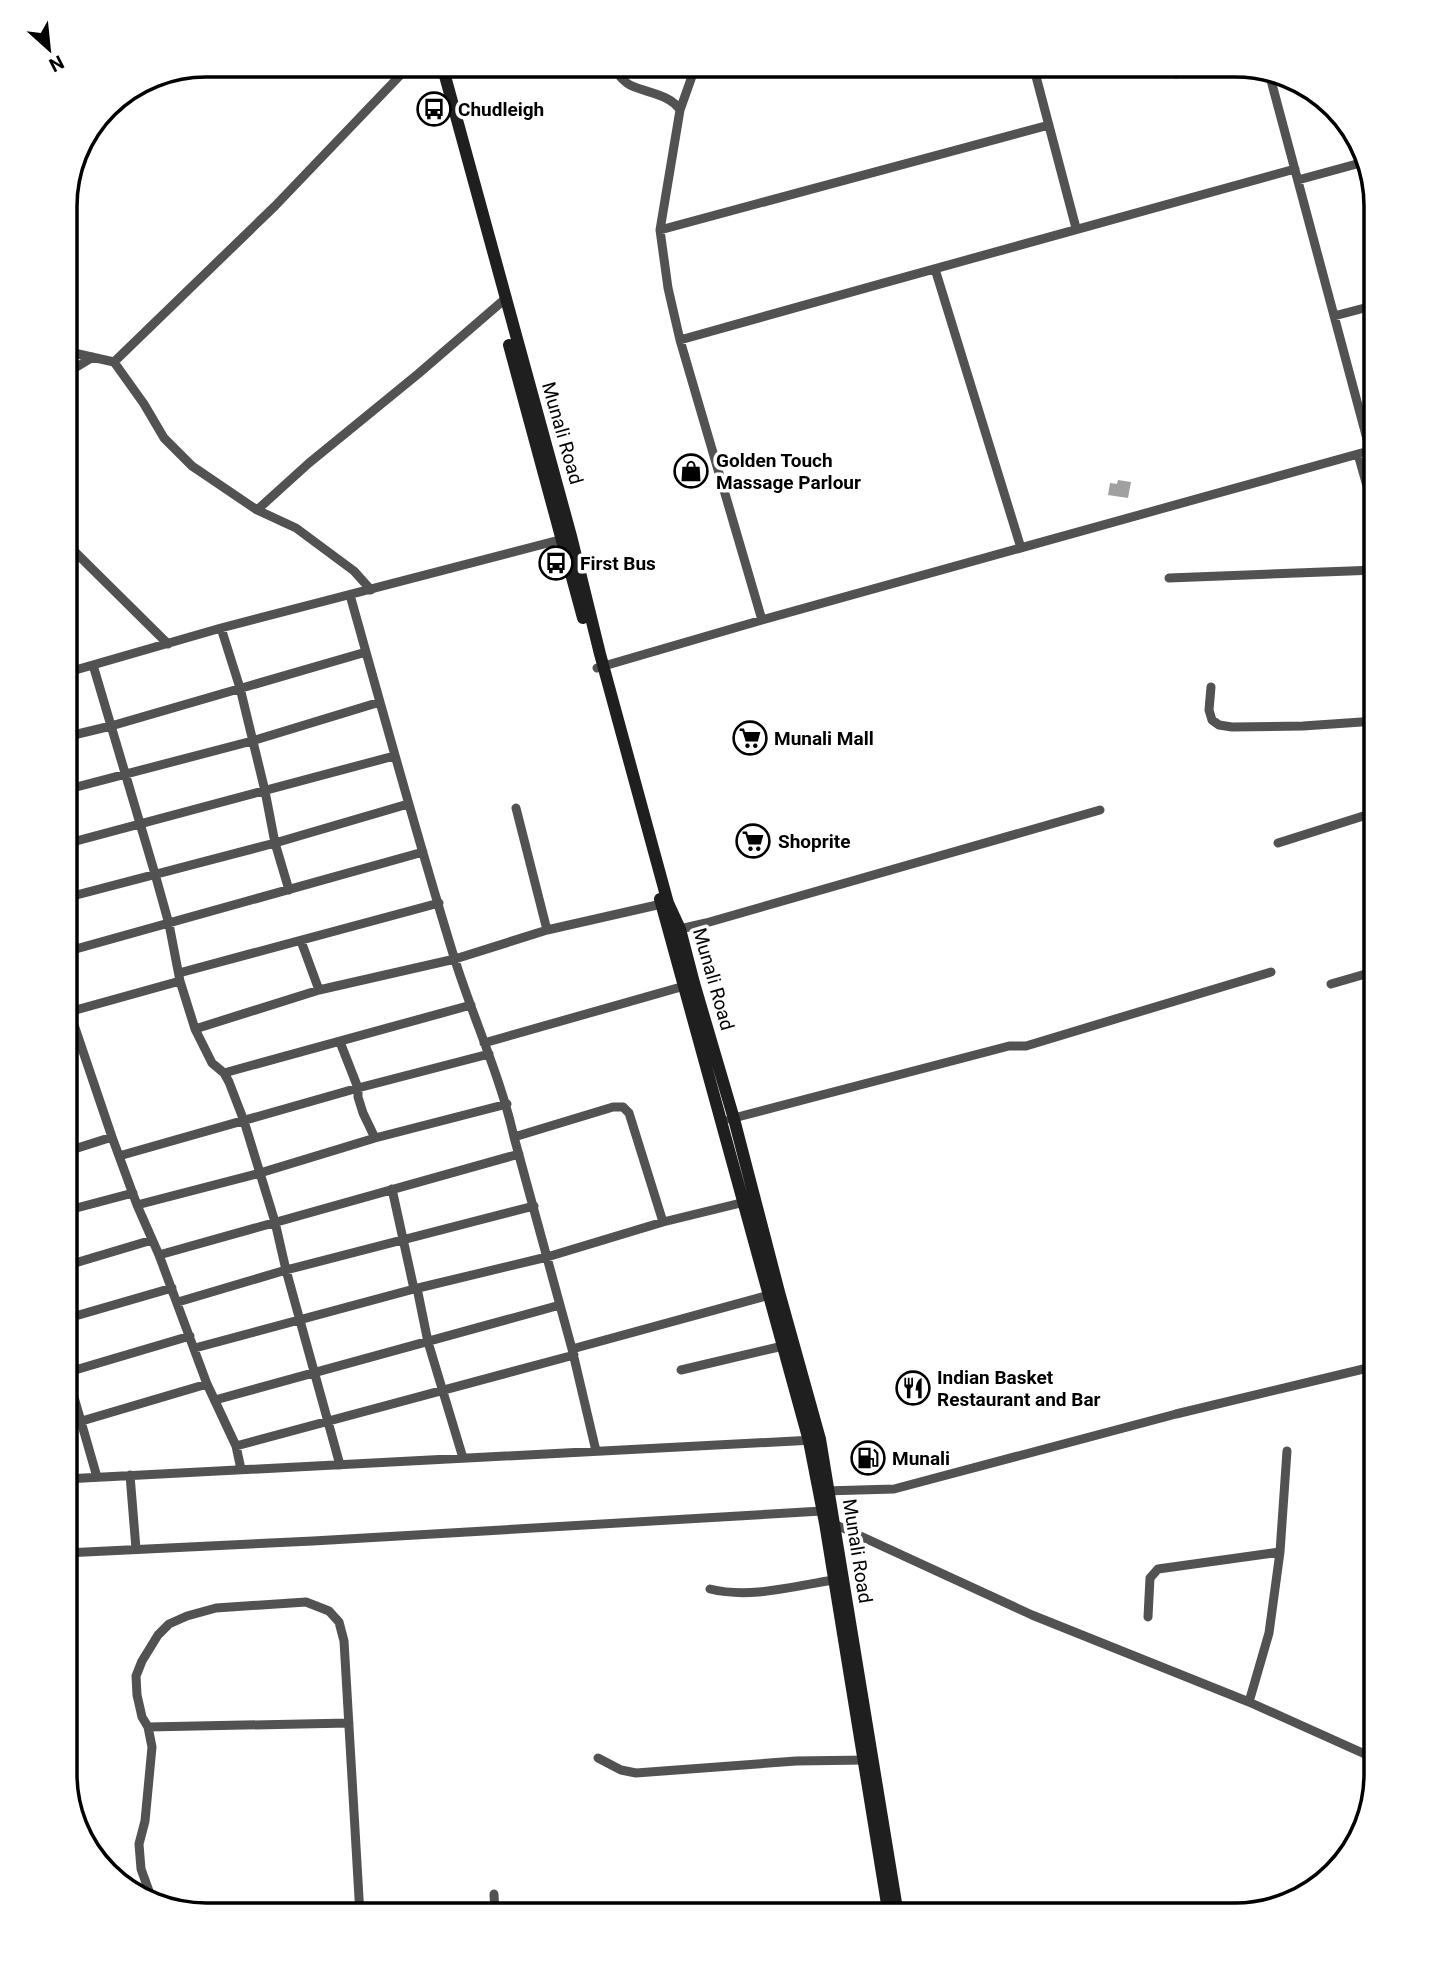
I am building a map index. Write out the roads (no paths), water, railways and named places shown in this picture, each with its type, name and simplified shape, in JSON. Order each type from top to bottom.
[{"type":"main road","name":"Munali Road","points":[[437,77],[600,654],[601,667],[665,904],[814,1440],[824,1491],[834,1580],[896,1903]]},
{"type":"main road","name":"Munali Road","points":[[445,77],[502,302]]},
{"type":"main road","name":"Munali Road","points":[[665,904],[680,929],[689,985]]},
{"type":"main road","name":"Munali Road","points":[[774,1294],[783,1346],[814,1440]]},
{"type":"main road","name":"Munali Road","points":[[824,1491],[868,1760],[887,1903]]},
{"type":"street","points":[[114,362],[275,206],[399,77]]},
{"type":"street","points":[[622,77],[628,84],[669,99],[680,110]]},
{"type":"street","points":[[692,77],[680,110],[660,230],[668,288],[680,340],[762,620]]},
{"type":"street","points":[[1036,77],[1076,228]]},
{"type":"street","points":[[1272,82],[1364,419]]},
{"type":"street","points":[[660,230],[1049,125]]},
{"type":"street","points":[[1298,180],[1357,164]]},
{"type":"street","points":[[680,340],[1076,228],[1295,170]]},
{"type":"street","points":[[936,269],[1021,548]]},
{"type":"street","points":[[257,510],[309,463],[502,302]]},
{"type":"street","points":[[1334,316],[1364,308]]},
{"type":"street","points":[[77,354],[114,362],[144,404],[164,439],[192,466],[257,510],[296,528],[354,571],[371,590]]},
{"type":"street","points":[[77,367],[93,357]]},
{"type":"street","points":[[601,667],[1364,452]]},
{"type":"street","points":[[1358,454],[1364,475]]},
{"type":"street","points":[[77,670],[221,628],[566,538]]},
{"type":"street","points":[[77,554],[168,643]]},
{"type":"street","points":[[1169,578],[1364,570]]},
{"type":"street","points":[[350,595],[394,756],[455,959],[507,1104],[573,1352],[596,1451]]},
{"type":"street","points":[[221,628],[240,688],[275,843],[289,890]]},
{"type":"street","points":[[77,734],[366,652]]},
{"type":"street","points":[[93,665],[141,824],[169,925],[179,977],[195,1029],[212,1063],[224,1073],[229,1082],[260,1172],[340,1465]]},
{"type":"street","points":[[1211,687],[1209,710],[1212,720],[1219,725],[1303,726],[1364,722]]},
{"type":"street","points":[[77,787],[252,741],[380,702]]},
{"type":"street","points":[[77,841],[394,756]]},
{"type":"street","points":[[77,895],[275,843],[408,804]]},
{"type":"street","points":[[516,808],[547,930]]},
{"type":"street","points":[[680,929],[1100,810]]},
{"type":"street","points":[[1278,843],[1364,816]]},
{"type":"street","points":[[77,949],[423,852]]},
{"type":"street","points":[[77,1010],[301,941],[439,903]]},
{"type":"street","points":[[195,1029],[319,990],[455,959],[547,930],[665,904]]},
{"type":"street","points":[[301,941],[319,990]]},
{"type":"street","points":[[727,1120],[1009,1046],[1027,1046],[1271,972]]},
{"type":"street","points":[[1331,984],[1364,974]]},
{"type":"street","points":[[484,1043],[689,985]]},
{"type":"street","points":[[224,1073],[471,1005]]},
{"type":"street","points":[[77,1041],[111,1137],[178,1302],[207,1384],[236,1447],[241,1469]]},
{"type":"street","points":[[340,1042],[358,1088],[363,1113],[375,1138]]},
{"type":"street","points":[[119,1156],[489,1054]]},
{"type":"street","points":[[137,1205],[507,1104]]},
{"type":"street","points":[[514,1138],[613,1107],[623,1107],[629,1113],[663,1222]]},
{"type":"street","points":[[77,1148],[111,1137]]},
{"type":"street","points":[[159,1255],[519,1154]]},
{"type":"street","points":[[392,1189],[428,1342],[463,1458]]},
{"type":"street","points":[[77,1208],[133,1193]]},
{"type":"street","points":[[195,1348],[547,1257],[663,1222],[749,1201]]},
{"type":"street","points":[[178,1302],[286,1270],[534,1206]]},
{"type":"street","points":[[77,1262],[152,1240]]},
{"type":"street","points":[[77,1316],[172,1289]]},
{"type":"street","points":[[236,1447],[444,1391],[774,1294]]},
{"type":"street","points":[[215,1400],[560,1306]]},
{"type":"street","points":[[77,1368],[190,1336]]},
{"type":"street","points":[[681,1370],[783,1346]]},
{"type":"street","points":[[824,1491],[894,1489],[1176,1414],[1364,1369]]},
{"type":"street","points":[[77,1423],[207,1384]]},
{"type":"street","points":[[77,1409],[97,1477]]},
{"type":"street","points":[[77,1478],[814,1440]]},
{"type":"street","points":[[1250,1702],[1269,1633],[1280,1552],[1287,1451]]},
{"type":"street","points":[[130,1475],[136,1549]]},
{"type":"street","points":[[77,1552],[827,1518],[1032,1615],[1250,1702],[1364,1754]]},
{"type":"street","points":[[1148,1617],[1150,1578],[1158,1569],[1280,1552]]},
{"type":"street","points":[[710,1589],[726,1593],[747,1593],[834,1580]]},
{"type":"street","points":[[149,1890],[141,1868],[139,1844],[145,1821],[152,1747],[136,1695],[136,1676],[142,1661],[158,1635],[169,1624],[187,1616],[216,1608],[306,1602],[328,1611],[339,1622],[344,1641],[359,1903]]},
{"type":"street","points":[[148,1727],[349,1723]]},
{"type":"street","points":[[598,1758],[621,1770],[636,1773],[796,1761],[868,1760]]},
{"type":"street","points":[[494,1894],[494,1903]]},
{"type":"place","name":"Chudleigh","points":[[434,109]]},
{"type":"place","name":"Golden Touch Massage Parlour","points":[[691,471]]},
{"type":"place","name":"First Bus","points":[[556,563]]},
{"type":"place","name":"Munali Mall","points":[[750,738]]},
{"type":"place","name":"Shoprite","points":[[753,841]]},
{"type":"place","name":"Indian Basket Restaurant and Bar","points":[[913,1388]]},
{"type":"place","name":"Munali","points":[[868,1458]]}]
